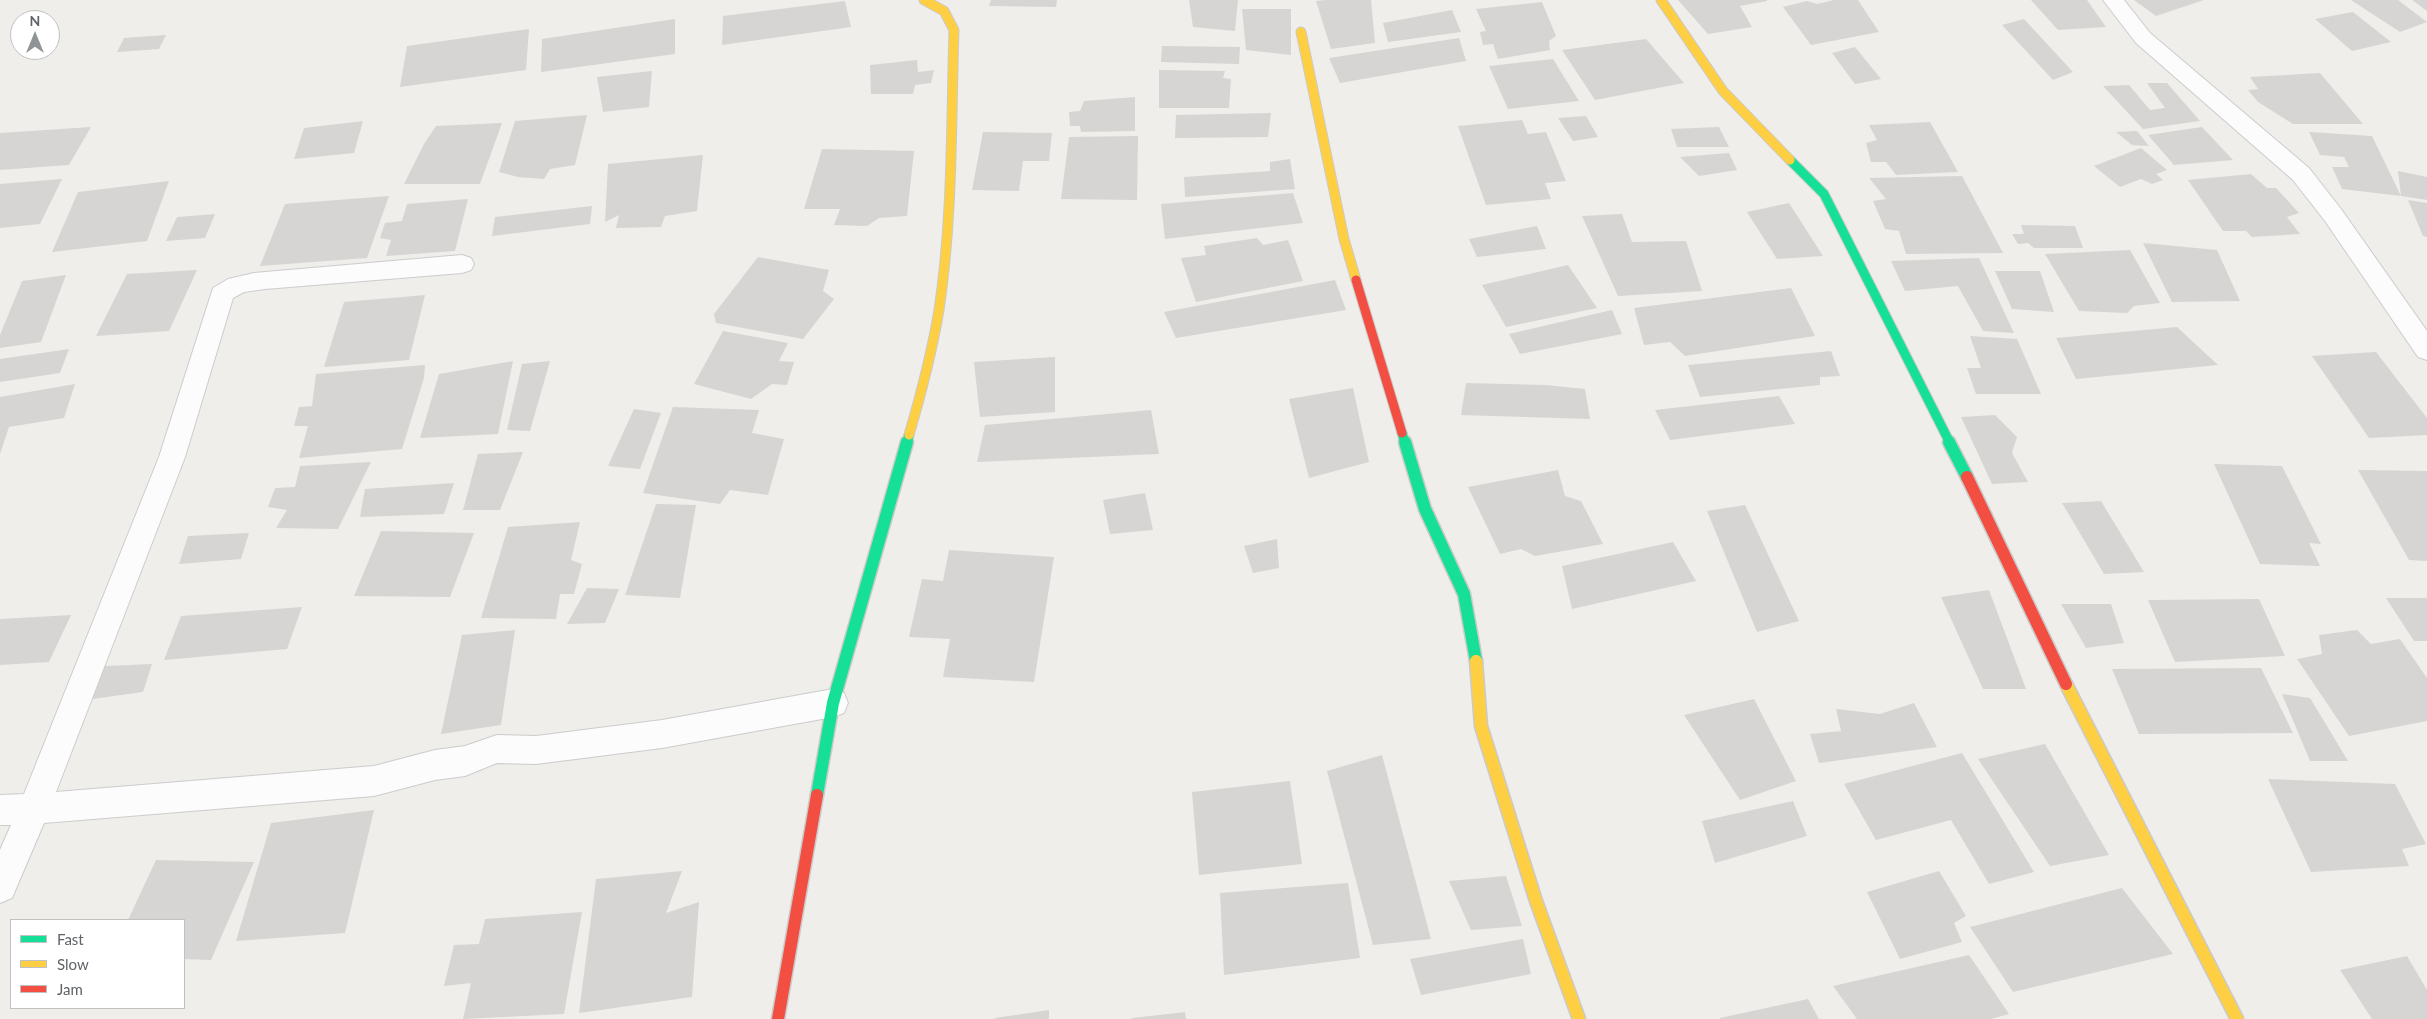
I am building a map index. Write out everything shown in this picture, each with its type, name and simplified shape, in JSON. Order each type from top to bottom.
[{"type":"street","points":[[778,1019],[833,703],[855,620],[918,404],[941,295],[948,221],[954,30],[944,11],[924,0]]},
{"type":"street","points":[[1660,0],[1708,72],[1746,118],[1796,163],[1824,194],[1945,431],[2046,644],[2237,1019]]},
{"type":"street","points":[[2112,0],[2143,38],[2301,174],[2333,215],[2427,350]]},
{"type":"street","points":[[1301,32],[1344,239],[1424,509],[1464,594],[1475,645],[1481,726],[1536,901],[1580,1019]]},
{"type":"street","points":[[0,887],[34,809],[172,456],[222,294],[228,288],[235,285],[264,280],[462,264]]},
{"type":"street","points":[[0,810],[34,809],[374,781],[435,765],[465,761],[497,749],[536,750],[662,734],[833,703]]},
{"type":"building","points":[[991,0],[1057,0],[1056,7],[989,6]]},
{"type":"building","points":[[1189,0],[1238,0],[1235,31],[1193,27]]},
{"type":"building","points":[[1371,0],[1375,43],[1331,49],[1316,1]]},
{"type":"building","points":[[1678,0],[1767,1],[1740,6],[1752,27],[1708,34]]},
{"type":"building","points":[[1834,0],[1858,0],[1879,32],[1811,45],[1783,7],[1807,1],[1817,4]]},
{"type":"building","points":[[2031,0],[2087,0],[2106,27],[2058,30]]},
{"type":"building","points":[[2134,0],[2204,0],[2156,16]]},
{"type":"building","points":[[2351,0],[2398,0],[2427,22],[2400,32]]},
{"type":"building","points":[[2412,0],[2427,0],[2427,11]]},
{"type":"building","points":[[845,1],[851,27],[722,45],[723,16]]},
{"type":"building","points":[[1542,2],[1556,36],[1549,41],[1550,50],[1498,59],[1493,44],[1483,45],[1480,32],[1486,31],[1476,9]]},
{"type":"building","points":[[1242,9],[1291,9],[1291,55],[1246,50]]},
{"type":"building","points":[[1452,10],[1461,32],[1388,42],[1383,23]]},
{"type":"building","points":[[2353,12],[2391,42],[2352,51],[2315,19]]},
{"type":"building","points":[[675,19],[675,54],[541,72],[542,39]]},
{"type":"building","points":[[2024,19],[2073,72],[2053,80],[2002,25]]},
{"type":"building","points":[[529,29],[526,70],[400,87],[407,46]]},
{"type":"building","points":[[166,35],[159,49],[117,52],[124,38]]},
{"type":"building","points":[[1459,38],[1466,61],[1340,83],[1329,58]]},
{"type":"building","points":[[1646,39],[1684,83],[1595,100],[1562,50]]},
{"type":"building","points":[[1162,46],[1240,47],[1239,64],[1161,62]]},
{"type":"building","points":[[1855,47],[1881,79],[1855,84],[1832,53]]},
{"type":"building","points":[[1553,59],[1579,101],[1508,109],[1489,66]]},
{"type":"building","points":[[917,60],[918,72],[934,70],[931,83],[915,85],[913,94],[871,94],[870,65]]},
{"type":"building","points":[[1159,70],[1225,71],[1223,78],[1231,79],[1229,108],[1159,108]]},
{"type":"building","points":[[652,71],[649,107],[603,112],[597,77]]},
{"type":"building","points":[[2320,73],[2363,124],[2293,124],[2258,102],[2248,90],[2258,89],[2250,77]]},
{"type":"building","points":[[2147,83],[2167,83],[2200,121],[2143,129],[2103,86],[2129,85],[2150,110],[2165,108]]},
{"type":"building","points":[[1135,97],[1135,131],[1081,132],[1080,126],[1070,126],[1069,112],[1080,111],[1084,101]]},
{"type":"building","points":[[1271,113],[1268,137],[1175,138],[1176,115]]},
{"type":"building","points":[[587,115],[575,165],[550,169],[544,179],[518,177],[499,172],[515,121]]},
{"type":"building","points":[[1586,116],[1598,137],[1573,141],[1558,118]]},
{"type":"building","points":[[1522,120],[1528,134],[1546,132],[1566,181],[1545,183],[1551,199],[1486,205],[1458,126]]},
{"type":"building","points":[[363,121],[354,153],[294,159],[304,128]]},
{"type":"building","points":[[1930,122],[1958,172],[1896,175],[1886,162],[1871,162],[1866,143],[1877,140],[1869,125]]},
{"type":"building","points":[[502,123],[480,184],[404,184],[424,144],[436,126]]},
{"type":"building","points":[[91,127],[69,165],[0,170],[0,133]]},
{"type":"building","points":[[1719,127],[1729,147],[1677,147],[1671,129]]},
{"type":"building","points":[[2202,127],[2233,160],[2174,165],[2148,135]]},
{"type":"building","points":[[2137,131],[2149,146],[2132,145],[2116,132]]},
{"type":"building","points":[[983,132],[1052,133],[1049,161],[1023,161],[1019,191],[972,190]]},
{"type":"building","points":[[2309,132],[2372,136],[2401,196],[2342,189],[2332,167],[2349,167],[2344,157],[2320,155]]},
{"type":"building","points":[[1138,136],[1137,200],[1061,199],[1069,137]]},
{"type":"building","points":[[2141,148],[2167,170],[2156,174],[2163,180],[2152,184],[2141,179],[2120,187],[2094,166]]},
{"type":"building","points":[[822,149],[914,151],[907,216],[879,218],[867,226],[834,225],[840,209],[804,209]]},
{"type":"building","points":[[1729,153],[1737,170],[1699,176],[1680,157]]},
{"type":"building","points":[[703,155],[697,211],[665,216],[661,227],[616,228],[619,215],[605,222],[608,164]]},
{"type":"building","points":[[1290,159],[1295,189],[1185,197],[1184,177],[1270,171],[1270,162]]},
{"type":"building","points":[[2398,171],[2427,177],[2427,200],[2401,196]]},
{"type":"building","points":[[2251,174],[2267,188],[2276,188],[2299,213],[2287,217],[2300,234],[2252,237],[2246,231],[2223,231],[2188,180]]},
{"type":"building","points":[[1962,176],[2003,253],[1906,254],[1899,231],[1885,229],[1873,201],[1886,199],[1869,178]]},
{"type":"building","points":[[62,179],[40,224],[0,228],[0,184]]},
{"type":"building","points":[[169,181],[147,241],[52,252],[78,192]]},
{"type":"building","points":[[1293,193],[1303,223],[1165,239],[1161,204]]},
{"type":"building","points":[[389,196],[367,258],[260,266],[285,204]]},
{"type":"building","points":[[468,199],[455,251],[386,256],[391,240],[380,238],[385,223],[402,221],[407,204]]},
{"type":"building","points":[[2408,200],[2427,203],[2427,237],[2423,236]]},
{"type":"building","points":[[1789,203],[1823,256],[1777,259],[1747,212]]},
{"type":"building","points":[[592,206],[590,224],[492,236],[495,217]]},
{"type":"building","points":[[215,214],[205,238],[166,241],[177,217]]},
{"type":"building","points":[[1622,214],[1632,242],[1686,241],[1702,291],[1618,296],[1582,216]]},
{"type":"building","points":[[2021,225],[2075,226],[2083,248],[2034,248],[2028,243],[2018,244],[2012,234],[2024,234]]},
{"type":"building","points":[[1537,226],[1546,249],[1477,257],[1469,239]]},
{"type":"building","points":[[1257,238],[1263,245],[1288,240],[1303,281],[1196,302],[1181,258],[1206,255],[1204,246]]},
{"type":"building","points":[[2143,243],[2217,250],[2240,301],[2172,302]]},
{"type":"building","points":[[2130,250],[2160,303],[2134,306],[2127,313],[2079,311],[2045,254]]},
{"type":"building","points":[[758,257],[829,270],[823,291],[834,299],[803,339],[716,323],[714,314]]},
{"type":"building","points":[[1979,258],[2014,333],[1983,331],[1958,286],[1905,291],[1891,261]]},
{"type":"building","points":[[1568,265],[1597,308],[1506,327],[1482,285]]},
{"type":"building","points":[[197,270],[169,331],[96,336],[127,274]]},
{"type":"building","points":[[1995,271],[2040,271],[2054,312],[2012,309]]},
{"type":"building","points":[[66,275],[41,342],[0,348],[0,335],[22,281]]},
{"type":"building","points":[[1335,280],[1346,310],[1176,338],[1164,312]]},
{"type":"building","points":[[1791,288],[1815,336],[1685,356],[1670,342],[1644,345],[1634,308]]},
{"type":"building","points":[[425,295],[409,360],[324,367],[344,302]]},
{"type":"building","points":[[1612,310],[1622,334],[1520,354],[1509,334]]},
{"type":"building","points":[[2177,327],[2218,365],[2076,379],[2056,338]]},
{"type":"building","points":[[723,331],[788,343],[779,361],[794,362],[787,385],[772,384],[751,399],[694,384]]},
{"type":"building","points":[[1970,336],[2017,339],[2041,394],[1976,394],[1967,368],[1981,368]]},
{"type":"building","points":[[69,349],[60,373],[0,382],[0,359]]},
{"type":"building","points":[[1831,351],[1840,376],[1820,377],[1820,385],[1700,397],[1688,365]]},
{"type":"building","points":[[2376,352],[2427,418],[2427,435],[2369,438],[2312,356]]},
{"type":"building","points":[[1055,357],[1055,412],[980,417],[974,362]]},
{"type":"building","points":[[513,361],[498,434],[420,438],[439,374]]},
{"type":"building","points":[[550,361],[530,431],[507,430],[522,364]]},
{"type":"building","points":[[425,365],[424,378],[402,449],[299,458],[308,426],[294,426],[299,407],[312,406],[316,374]]},
{"type":"building","points":[[1466,383],[1545,385],[1585,389],[1590,419],[1461,415]]},
{"type":"building","points":[[75,384],[64,418],[9,427],[0,454],[0,397]]},
{"type":"building","points":[[1353,388],[1369,462],[1309,478],[1289,399]]},
{"type":"building","points":[[1779,396],[1795,424],[1670,440],[1655,410]]},
{"type":"building","points":[[673,407],[759,410],[752,433],[784,439],[768,495],[730,490],[720,504],[643,493]]},
{"type":"building","points":[[634,409],[661,413],[640,469],[608,466]]},
{"type":"building","points":[[1151,410],[1159,454],[977,462],[985,425]]},
{"type":"building","points":[[1995,415],[2017,437],[2012,453],[2028,482],[1992,484],[1961,417]]},
{"type":"building","points":[[523,452],[500,510],[463,510],[478,454]]},
{"type":"building","points":[[371,462],[338,529],[276,528],[287,510],[268,507],[275,488],[295,487],[300,466]]},
{"type":"building","points":[[2214,464],[2282,466],[2321,544],[2309,543],[2320,566],[2260,564]]},
{"type":"building","points":[[1558,470],[1565,496],[1581,501],[1603,544],[1535,556],[1521,549],[1500,554],[1468,487]]},
{"type":"building","points":[[2358,470],[2427,471],[2427,561],[2409,560]]},
{"type":"building","points":[[454,483],[444,514],[360,517],[365,489]]},
{"type":"building","points":[[1145,493],[1153,530],[1110,534],[1103,500]]},
{"type":"building","points":[[2101,501],[2144,572],[2104,574],[2062,503]]},
{"type":"building","points":[[656,504],[696,505],[680,598],[625,595]]},
{"type":"building","points":[[1745,505],[1799,621],[1757,632],[1707,511]]},
{"type":"building","points":[[580,522],[571,560],[582,564],[574,594],[560,594],[556,619],[481,618],[508,527]]},
{"type":"building","points":[[381,531],[474,533],[450,597],[354,596]]},
{"type":"building","points":[[249,533],[241,559],[179,564],[188,536]]},
{"type":"building","points":[[1277,539],[1279,568],[1253,573],[1244,546]]},
{"type":"building","points":[[1673,542],[1696,581],[1572,609],[1562,566]]},
{"type":"building","points":[[949,550],[1054,557],[1034,682],[943,677],[950,639],[909,637],[922,579],[943,581]]},
{"type":"building","points":[[587,588],[619,589],[605,623],[567,624]]},
{"type":"building","points":[[1989,590],[2026,689],[1983,689],[1941,597]]},
{"type":"building","points":[[2386,598],[2427,598],[2427,641],[2414,641]]},
{"type":"building","points":[[2259,599],[2285,656],[2175,662],[2148,600]]},
{"type":"building","points":[[2061,604],[2111,604],[2124,643],[2086,648]]},
{"type":"building","points":[[302,607],[287,649],[164,660],[181,616]]},
{"type":"building","points":[[71,615],[49,662],[0,665],[0,619]]},
{"type":"building","points":[[515,630],[501,725],[441,734],[462,635]]},
{"type":"building","points":[[2357,630],[2371,644],[2400,639],[2427,678],[2427,721],[2349,736],[2297,659],[2322,654],[2319,635]]},
{"type":"building","points":[[152,664],[143,692],[92,699],[105,666]]},
{"type":"building","points":[[2261,668],[2293,733],[2139,734],[2112,669]]},
{"type":"building","points":[[2282,694],[2310,698],[2348,761],[2310,761]]},
{"type":"building","points":[[1754,699],[1796,781],[1740,800],[1684,715]]},
{"type":"building","points":[[1914,703],[1937,747],[1819,763],[1810,734],[1841,731],[1836,709],[1880,714]]},
{"type":"building","points":[[2045,744],[2109,855],[2050,866],[1978,759]]},
{"type":"building","points":[[1962,753],[2034,872],[1989,884],[1951,820],[1876,840],[1844,784]]},
{"type":"building","points":[[1382,755],[1431,939],[1373,945],[1327,771]]},
{"type":"building","points":[[2268,779],[2395,784],[2426,844],[2402,849],[2409,866],[2311,872]]},
{"type":"building","points":[[1290,781],[1302,864],[1199,875],[1192,792]]},
{"type":"building","points":[[1793,801],[1807,836],[1715,863],[1702,821]]},
{"type":"building","points":[[374,810],[345,933],[236,941],[271,823]]},
{"type":"building","points":[[156,860],[254,862],[211,960],[185,959],[185,919],[128,919]]},
{"type":"building","points":[[682,871],[666,913],[699,902],[692,997],[579,1013],[596,879]]},
{"type":"building","points":[[1939,871],[1966,916],[1954,923],[1962,942],[1900,959],[1867,892]]},
{"type":"building","points":[[1506,876],[1522,926],[1471,930],[1449,881]]},
{"type":"building","points":[[1348,883],[1360,958],[1224,975],[1220,893]]},
{"type":"building","points":[[2122,888],[2173,954],[2013,992],[1970,927]]},
{"type":"building","points":[[582,912],[564,1014],[463,1019],[471,983],[444,986],[454,945],[479,944],[485,919]]},
{"type":"building","points":[[1523,939],[1531,974],[1421,995],[1410,959]]},
{"type":"building","points":[[1969,955],[2009,1014],[1991,1019],[1857,1019],[1833,986]]},
{"type":"building","points":[[2407,956],[2427,990],[2427,1019],[2372,1019],[2340,970]]},
{"type":"building","points":[[1808,999],[1819,1019],[1720,1019],[1720,1018]]},
{"type":"building","points":[[1049,1010],[1049,1019],[995,1019],[995,1018]]},
{"type":"building","points":[[1185,1012],[1186,1019],[1132,1019],[1132,1018]]},
{"type":"traffic: fast","points":[[1790,160],[1824,194],[1967,477]]},
{"type":"traffic: fast","points":[[1402,433],[1425,509],[1464,594],[1476,661]]},
{"type":"traffic: fast","points":[[817,795],[833,703],[909,435]]},
{"type":"traffic: slow","points":[[909,435],[928,364],[939,310],[945,260],[950,162],[954,30],[944,11],[924,0]]},
{"type":"traffic: slow","points":[[1661,0],[1723,91],[1790,160]]},
{"type":"traffic: slow","points":[[1301,32],[1344,239],[1356,280]]},
{"type":"traffic: slow","points":[[1476,661],[1481,726],[1536,901],[1579,1019]]},
{"type":"traffic: slow","points":[[2066,684],[2237,1019]]},
{"type":"traffic: jam","points":[[1356,280],[1402,433]]},
{"type":"traffic: jam","points":[[1967,477],[2066,684]]},
{"type":"traffic: jam","points":[[778,1019],[817,795]]}]
